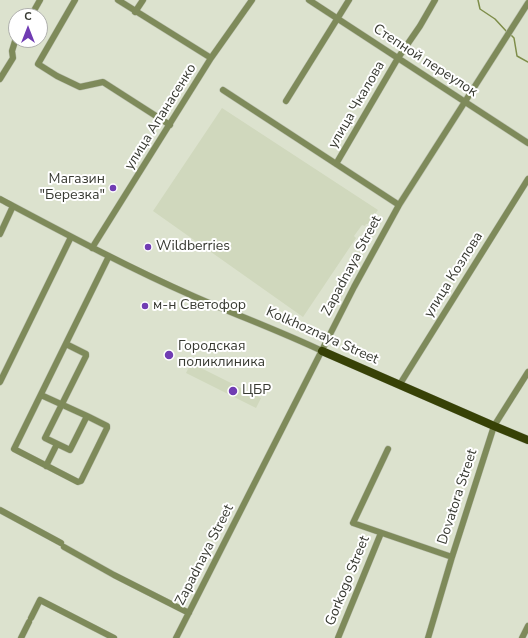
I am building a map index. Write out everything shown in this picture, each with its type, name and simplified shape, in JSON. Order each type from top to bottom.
[{"type":"main road","name":"Kolkhoznaya Street","points":[[322,351],[528,440]]},
{"type":"street","points":[[75,0],[38,64],[57,76],[80,87],[103,82],[170,125]]},
{"type":"street","points":[[118,0],[211,58]]},
{"type":"street","points":[[135,12],[143,0]]},
{"type":"street","name":"улица Апанасенко","points":[[92,248],[211,58],[252,0]]},
{"type":"street","name":"Степной переулок","points":[[309,0],[528,143]]},
{"type":"street","points":[[286,101],[349,0]]},
{"type":"street","name":"улица Чкалова","points":[[336,164],[398,58],[420,26],[435,0]]},
{"type":"street","name":"Zapadnaya Street","points":[[176,638],[354,288],[399,205],[528,3]]},
{"type":"street","points":[[0,79],[13,58],[13,48]]},
{"type":"street","points":[[223,90],[399,205]]},
{"type":"street","name":"улица Козлова","points":[[400,384],[528,179]]},
{"type":"street","name":"Kolkhoznaya Street","points":[[0,199],[92,248],[194,297],[283,333],[322,351]]},
{"type":"street","points":[[0,234],[13,206]]},
{"type":"street","points":[[0,382],[71,237]]},
{"type":"street","points":[[41,395],[107,426],[81,481],[78,482],[14,449],[109,256]]},
{"type":"street","points":[[66,344],[86,354],[86,356],[46,438],[70,450],[87,416]]},
{"type":"street","name":"Dovatora Street","points":[[428,638],[494,426],[528,372]]},
{"type":"street","points":[[46,466],[57,444]]},
{"type":"street","points":[[388,449],[353,523],[452,557]]},
{"type":"street","points":[[0,510],[114,575],[189,613]]},
{"type":"street","name":"Gorkogo Street","points":[[338,638],[381,533]]},
{"type":"street","points":[[21,638],[40,600],[114,638]]},
{"type":"street","points":[[522,638],[528,626]]},
{"type":"shaded area","points":[[222,108],[378,210],[368,224],[365,226],[362,225],[354,236],[356,238],[303,317],[153,211]]},
{"type":"shaded area","name":"ЦБР","points":[[191,363],[261,398],[256,408],[186,373]]},
{"type":"waterway","points":[[478,0],[480,9],[495,19],[507,32]]},
{"type":"waterway","points":[[510,34],[514,38],[517,56],[528,62]]},
{"type":"place","name":"Магазин \"Березка\"","points":[[113,188]]},
{"type":"place","name":"Wildberries","points":[[148,247]]},
{"type":"place","name":"м-н Светофор","points":[[145,306]]},
{"type":"place","name":"Городская поликлиника","points":[[169,355]]},
{"type":"place","name":"ЦБР","points":[[233,391]]}]
